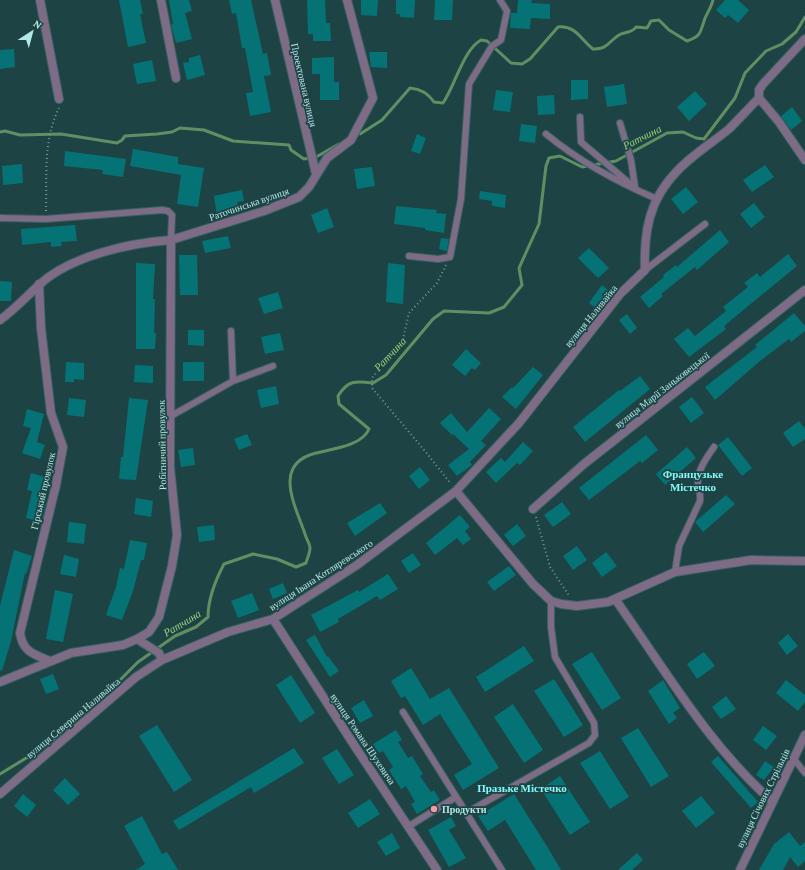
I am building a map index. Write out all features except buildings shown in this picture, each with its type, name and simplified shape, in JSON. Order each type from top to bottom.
[{"type":"street","points":[[40,0],[59,99]]},
{"type":"street","points":[[161,0],[176,78]]},
{"type":"street","name":"Проектована вулиця","points":[[275,0],[316,174]]},
{"type":"street","name":"Раточинська вулиця","points":[[0,320],[29,296],[39,284],[64,267],[92,255],[156,241],[171,240],[285,204],[299,197],[309,187],[327,158],[351,140],[373,98],[347,0]]},
{"type":"street","points":[[805,39],[776,68],[759,90],[759,98],[802,149],[805,160]]},
{"type":"street","points":[[645,270],[644,245],[647,224],[657,199],[666,183],[677,170],[728,129],[759,98]]},
{"type":"street","name":"Робітничий провулок","points":[[137,639],[148,632],[159,617],[172,566],[177,535],[170,467],[171,240]]},
{"type":"street","name":"вулиця Наливайка","points":[[456,491],[519,423],[620,294],[645,270]]},
{"type":"street","name":"Гірський провулок","points":[[39,284],[41,328],[51,414],[63,447],[56,485],[20,633],[22,645],[31,653],[50,661]]},
{"type":"street","name":"вулиця Марії Заньковецької","points":[[533,509],[584,464],[805,290]]},
{"type":"street","points":[[456,491],[532,584],[551,601],[577,606],[598,604],[615,599],[675,572],[751,560],[805,561]]},
{"type":"street","name":"вулиця Івана Котляревського","points":[[160,657],[228,632],[273,619],[357,565],[456,491]]},
{"type":"street","points":[[615,599],[722,750],[752,784],[772,801]]},
{"type":"street","name":"вулиця Романа Шухевича","points":[[273,619],[437,870]]},
{"type":"street","points":[[0,682],[71,653],[123,645],[137,639],[149,646],[160,657]]},
{"type":"street","name":"вулиця Северина Наливайка","points":[[0,794],[160,657]]},
{"type":"street","name":"вулиця Січових Стрільців","points":[[740,870],[772,801],[805,736]]},
{"type":"lane","points":[[409,256],[438,259],[450,257],[461,199],[469,84],[492,46],[502,40],[507,11],[500,0]]},
{"type":"lane","points":[[580,117],[581,142],[641,192]]},
{"type":"lane","points":[[620,123],[631,160],[635,187]]},
{"type":"lane","points":[[546,134],[565,150],[597,170],[657,199]]},
{"type":"lane","points":[[0,218],[46,219],[162,210],[168,211],[172,215],[171,240]]},
{"type":"lane","points":[[645,270],[705,224]]},
{"type":"lane","points":[[231,331],[233,381]]},
{"type":"lane","points":[[171,416],[233,381],[273,366]]},
{"type":"lane","points":[[675,572],[679,546],[700,501],[701,496],[698,485],[700,475],[706,459],[714,447]]},
{"type":"lane","points":[[466,813],[589,744],[594,734],[594,723],[555,657],[551,627],[551,601]]},
{"type":"lane","points":[[403,712],[502,870]]},
{"type":"lane","points":[[794,759],[805,773]]},
{"type":"lane","points":[[409,826],[456,797]]},
{"type":"path","points":[[46,219],[48,142],[53,120],[60,106],[59,99]]},
{"type":"path","points":[[450,257],[437,283],[409,313],[403,339],[372,378],[372,388],[425,451],[456,491]]},
{"type":"path","points":[[533,509],[550,567],[577,606]]},
{"type":"waterway","points":[[360,134],[382,120],[410,88],[418,89],[424,92],[434,102],[443,103],[464,60],[469,52],[481,40],[487,41],[511,63],[522,64],[530,59],[558,27],[569,28],[574,31],[593,49],[605,47],[619,35],[630,32],[636,27],[647,28],[651,21],[659,20],[669,30],[687,41],[699,34],[713,0]]},
{"type":"waterway","name":"Ратчина","points":[[0,774],[41,749],[90,710],[138,662],[175,636],[196,627],[208,617],[209,603],[224,564],[253,554],[277,559],[296,567],[306,563],[310,552],[310,546],[296,511],[290,487],[294,466],[302,458],[346,446],[365,435],[369,429],[339,404],[338,396],[349,384],[357,382],[373,383],[386,375],[433,319],[444,311],[489,313],[504,307],[522,285],[519,268],[539,224],[546,166],[549,158],[560,156],[582,167],[616,161],[667,133],[683,132],[696,138],[704,139],[735,98],[745,73],[766,51],[782,44],[796,32],[805,17]]},
{"type":"waterway","points":[[0,132],[5,131],[20,135],[61,134],[117,143],[125,136],[172,132],[180,128],[204,130],[233,141],[289,145],[291,150],[304,159],[316,157],[339,144]]},
{"type":"place","name":"Продукти","points":[[434,809]]},
{"type":"district","name":"Французьке Містечко","points":[[693,480]]},
{"type":"district","name":"Празьке Містечко","points":[[522,788]]}]
